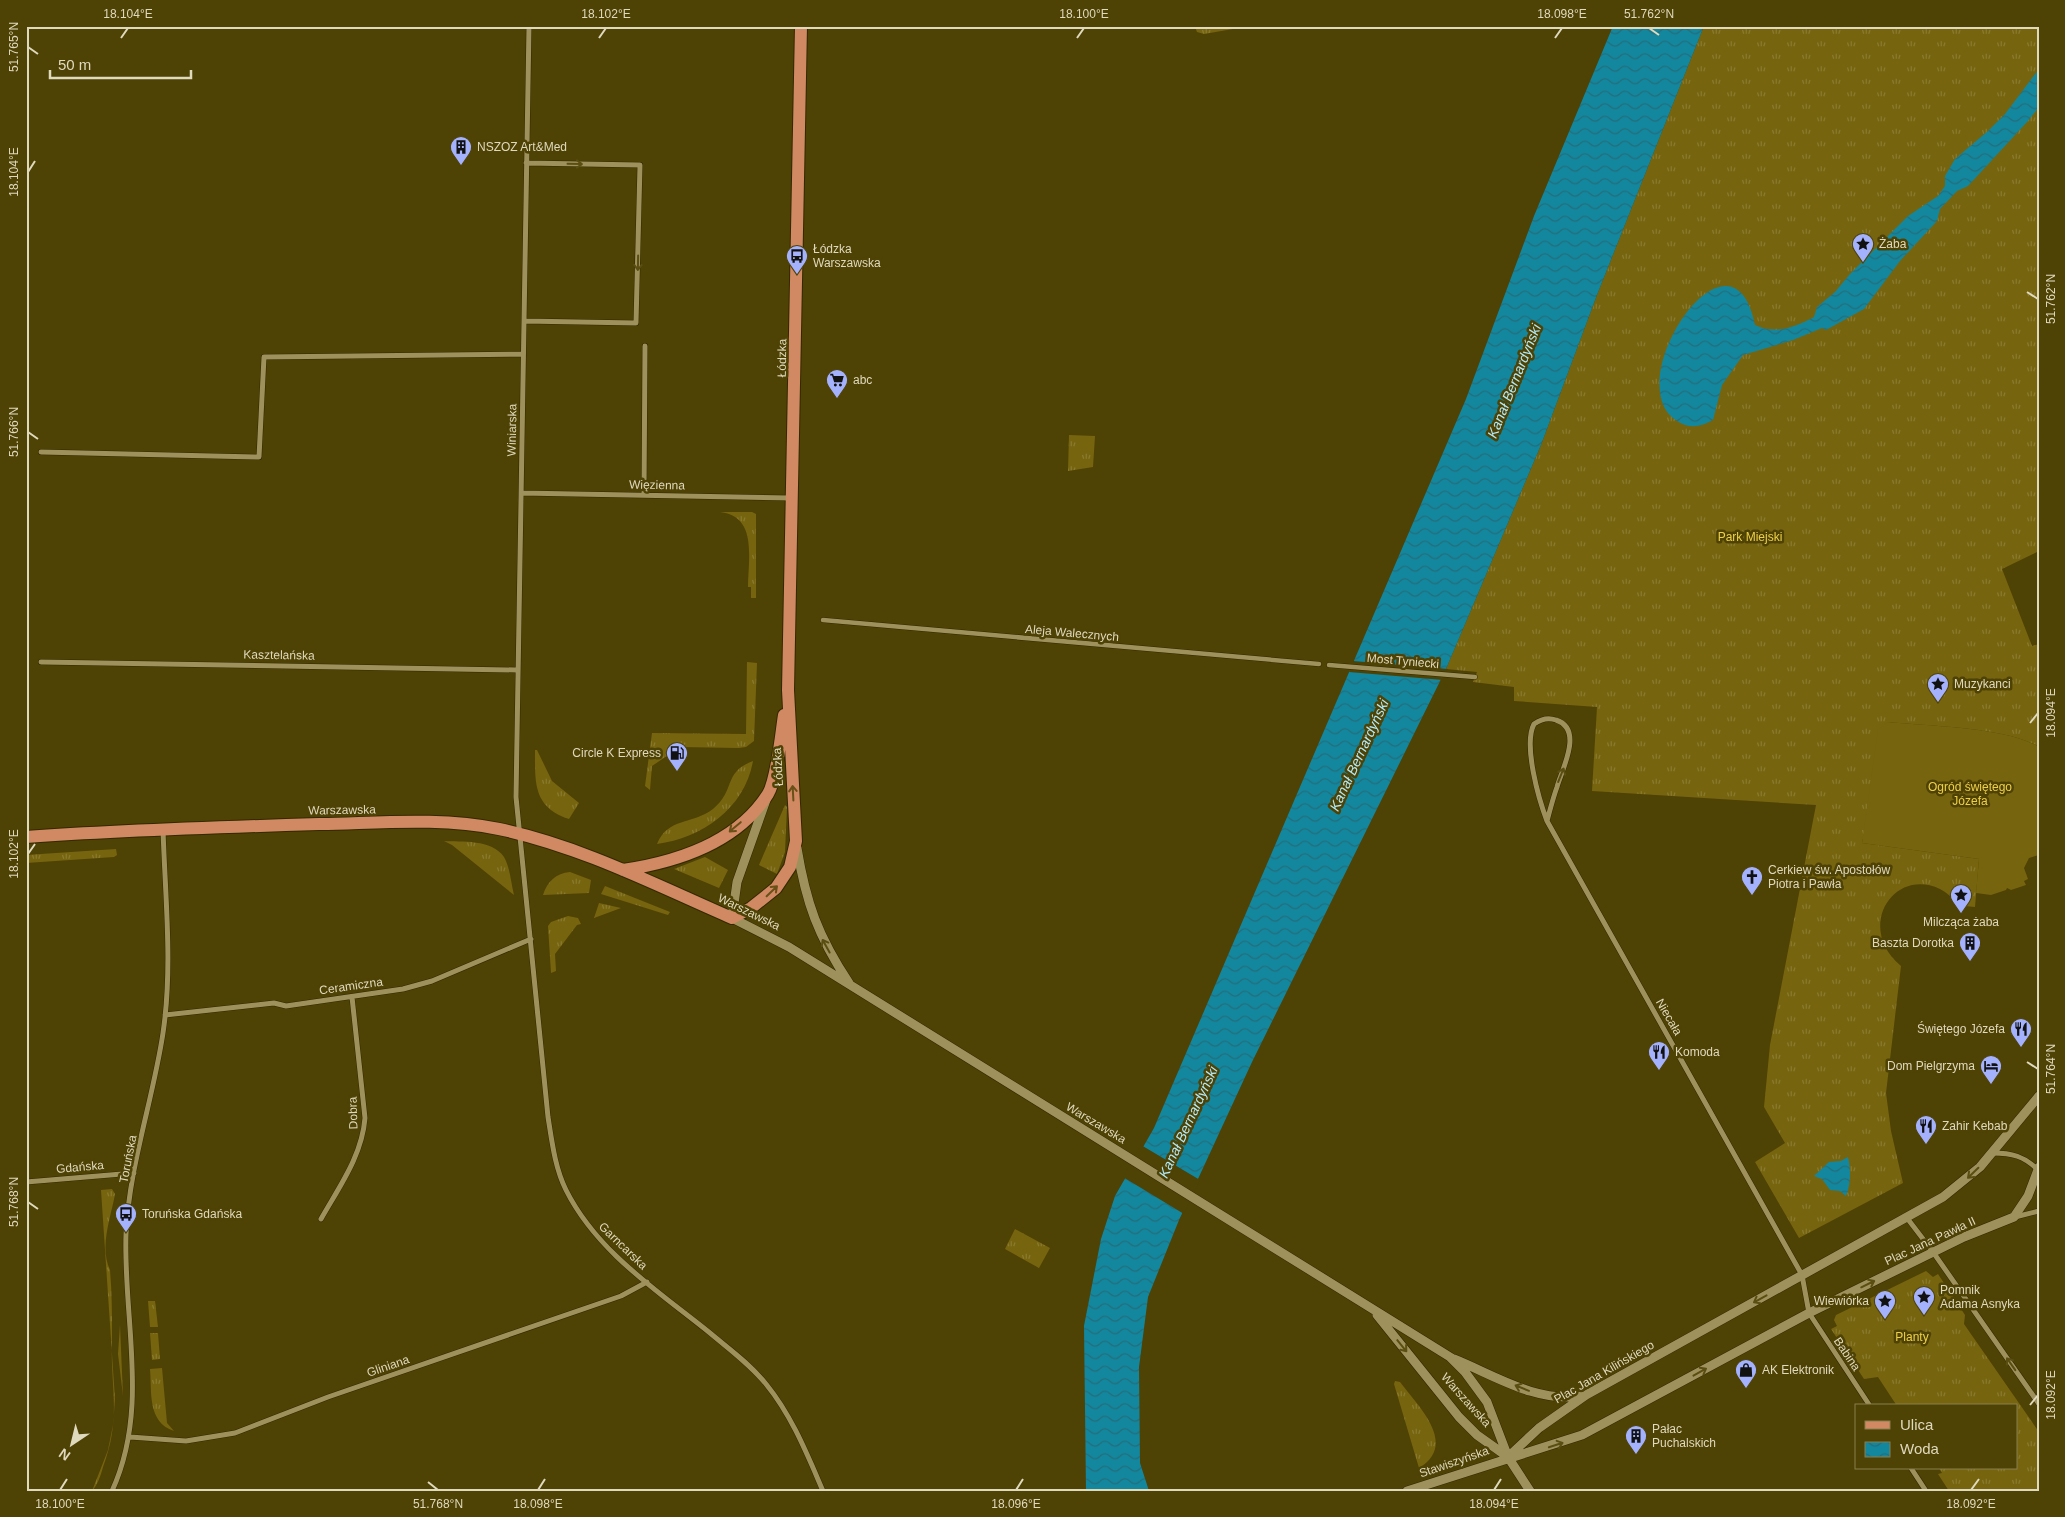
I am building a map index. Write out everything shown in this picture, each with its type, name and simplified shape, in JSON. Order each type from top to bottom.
[{"type":"main road","name":"Łódzka","points":[[732,918],[751,908],[776,888],[790,867],[796,841],[788,690],[801,26]]},
{"type":"main road","name":"Łódzka","points":[[768,793],[788,690]]},
{"type":"main road","points":[[623,870],[668,862],[708,846],[736,827],[768,793]]},
{"type":"main road","name":"Warszawska","points":[[26,837],[163,829],[423,823],[478,825],[550,843],[623,870],[732,918]]},
{"type":"street","name":"Winiarska","points":[[520,834],[516,797],[517,670],[529,26]]},
{"type":"street","points":[[524,321],[636,323],[640,165],[526,164]]},
{"type":"street","points":[[644,495],[645,346]]},
{"type":"street","points":[[41,452],[259,456],[264,357],[523,354]]},
{"type":"street","name":"Więzienna","points":[[521,493],[793,498]]},
{"type":"street","name":"Aleja Walecznych","points":[[823,620],[1319,664]]},
{"type":"street","name":"Kasztelańska","points":[[41,662],[517,670]]},
{"type":"street","name":"Most Tyniecki","points":[[1329,665],[1475,677]]},
{"type":"street","name":"Niecała","points":[[1547,821],[1567,759],[1569,735],[1564,725],[1558,720],[1546,718],[1534,724],[1530,735],[1535,779],[1547,821],[1802,1275],[1809,1314]]},
{"type":"street","points":[[732,918],[738,882],[768,793]]},
{"type":"street","name":"Toruńska","points":[[112,1491],[126,1454],[130,1437],[133,1396],[126,1233],[134,1173],[165,1015],[167,969],[163,829]]},
{"type":"street","name":"Garncarska","points":[[520,834],[548,1117],[554,1155],[566,1189],[583,1220],[604,1246],[744,1361],[766,1383],[795,1429],[823,1491]]},
{"type":"street","points":[[796,841],[812,914],[822,938],[852,987]]},
{"type":"street","name":"Warszawska","points":[[732,918],[789,947],[1071,1124],[1241,1226],[1450,1357],[1465,1372],[1487,1402],[1508,1457]]},
{"type":"street","name":"Ceramiczna","points":[[165,1015],[274,1003],[286,1006],[403,989],[432,981],[531,939]]},
{"type":"street","name":"Dobra","points":[[321,1219],[356,1156],[364,1134],[365,1118],[352,997]]},
{"type":"street","points":[[1802,1275],[1907,1218],[1956,1188],[1992,1154],[2039,1096]]},
{"type":"street","points":[[1992,1154],[2015,1155],[2030,1161],[2038,1168],[2028,1196],[2014,1217]]},
{"type":"street","name":"Gdańska","points":[[26,1182],[134,1173]]},
{"type":"street","points":[[2014,1217],[2039,1211]]},
{"type":"street","name":"Plac Jana Pawła II","points":[[1809,1314],[1933,1252],[2014,1217]]},
{"type":"street","points":[[1907,1218],[1933,1252],[2039,1404]]},
{"type":"street","name":"Plac Jana Kilińskiego","points":[[1508,1457],[1538,1428],[1586,1395],[1802,1275]]},
{"type":"street","name":"Gliniana","points":[[130,1437],[186,1442],[235,1434],[328,1397],[621,1296],[647,1282]]},
{"type":"street","name":"Warszawska","points":[[1371,1308],[1476,1435],[1508,1457]]},
{"type":"street","points":[[1530,1491],[1508,1457],[1542,1450],[1582,1435],[1809,1314]]},
{"type":"street","name":"Babina","points":[[1809,1314],[1869,1404]]},
{"type":"street","points":[[1450,1357],[1530,1391],[1557,1397],[1586,1395]]},
{"type":"street","name":"Stawiszyńska","points":[[1407,1491],[1508,1457]]},
{"type":"street","points":[[1912,1470],[1926,1491]]},
{"type":"green space","points":[[1250,26],[1204,34],[1197,32],[1195,27]]},
{"type":"green space","name":"Park Miejski","points":[[1704,26],[2039,26],[2039,551],[2002,569],[2032,646],[2039,644],[2039,747],[2025,740],[1987,731],[1888,722],[1862,843],[1979,859],[1975,907],[1955,905],[1951,897],[1945,892],[1923,884],[1908,886],[1895,894],[1886,905],[1881,919],[1881,935],[1888,951],[1901,966],[1886,1093],[1891,1131],[1903,1183],[1799,1238],[1755,1162],[1785,1143],[1764,1107],[1770,1045],[1816,805],[1592,791],[1597,707],[1514,701],[1514,687],[1473,682],[1477,672],[1446,669],[1541,445],[1597,295]]},
{"type":"green space","points":[[1069,435],[1095,436],[1093,467],[1068,471]]},
{"type":"green space","points":[[720,512],[752,512],[756,514],[756,598],[751,598],[751,587],[748,587],[749,552],[746,530],[732,515]]},
{"type":"green space","points":[[747,662],[757,663],[754,741],[746,747],[739,748],[680,747],[652,766],[650,790],[645,786],[652,733],[746,734]]},
{"type":"green space","name":"Ogród świętego Józefa","points":[[1888,722],[1987,731],[2025,740],[2039,747],[2039,855],[2029,858],[2024,868],[2028,879],[2024,881],[2026,885],[2011,890],[2007,888],[1991,895],[1976,893],[1979,859],[1862,843],[1878,730]]},
{"type":"green space","points":[[535,750],[537,750],[552,781],[579,803],[569,819],[548,808],[542,801],[536,783]]},
{"type":"green space","points":[[753,761],[741,793],[719,818],[690,835],[674,841],[657,844],[667,829],[713,809],[725,795],[737,770]]},
{"type":"green space","points":[[785,805],[787,807],[785,852],[777,874],[759,865]]},
{"type":"green space","points":[[444,841],[484,844],[499,851],[508,865],[514,895],[452,845]]},
{"type":"green space","points":[[116,849],[117,855],[114,857],[26,863],[26,855]]},
{"type":"green space","points":[[705,857],[728,870],[719,888],[674,869]]},
{"type":"green space","points":[[570,872],[591,880],[589,893],[543,895],[547,886],[556,876]]},
{"type":"green space","points":[[605,886],[670,912],[668,915],[601,894]]},
{"type":"green space","points":[[599,903],[621,908],[594,918]]},
{"type":"green space","points":[[568,916],[578,918],[581,924],[577,925],[555,954],[556,971],[551,973],[548,926],[551,922]]},
{"type":"green space","points":[[112,1189],[115,1194],[107,1232],[106,1252],[111,1279],[112,1352],[101,1190]]},
{"type":"green space","points":[[1015,1229],[1050,1248],[1039,1268],[1005,1249]]},
{"type":"green space","name":"Planty","points":[[1926,1271],[1933,1277],[1938,1274],[1965,1315],[1964,1324],[2039,1432],[2039,1491],[1949,1491],[1938,1474],[1942,1473],[1940,1470],[2018,1470],[2018,1404],[1896,1404],[1878,1377],[1864,1379],[1831,1329],[1837,1326],[1834,1320],[1836,1315]]},
{"type":"green space","points":[[148,1301],[155,1301],[158,1327],[150,1327]]},
{"type":"green space","points":[[120,1325],[123,1396],[118,1354]]},
{"type":"green space","points":[[150,1333],[158,1333],[160,1359],[152,1360]]},
{"type":"green space","points":[[112,1352],[115,1399],[114,1416],[114,1403]]},
{"type":"green space","points":[[162,1368],[167,1423],[174,1431],[165,1427],[159,1421],[151,1396],[150,1369]]},
{"type":"green space","points":[[1395,1381],[1400,1382],[1424,1413],[1435,1436],[1435,1448],[1430,1458],[1419,1468],[1394,1384]]},
{"type":"green space","points":[[113,1426],[109,1449],[97,1483],[92,1491],[108,1450]]},
{"type":"water","name":"Kanał Bernardyński","points":[[1613,26],[1704,26],[1597,295],[1541,445],[1446,669],[1252,1062],[1179,1220],[1148,1297],[1139,1367],[1140,1463],[1149,1491],[1086,1491],[1084,1326],[1101,1239],[1115,1196],[1154,1128],[1466,399],[1534,216]]},
{"type":"water","points":[[2039,69],[2039,107],[1968,186],[1957,191],[1940,209],[1937,221],[1900,261],[1864,309],[1826,330],[1822,328],[1793,340],[1743,355],[1722,385],[1713,420],[1695,426],[1682,424],[1677,421],[1662,401],[1660,374],[1669,344],[1684,316],[1704,295],[1725,286],[1743,295],[1755,325],[1762,328],[1777,330],[1800,324],[1814,317],[1817,307],[1835,292],[1850,274],[1908,216],[1938,196],[1945,186],[1945,176],[1955,159],[2005,114]]},
{"type":"water","points":[[1848,1157],[1850,1177],[1846,1196],[1840,1191],[1830,1190],[1822,1179],[1814,1176],[1829,1162],[1841,1161]]},
{"type":"pier","points":[[1353,661],[1448,669],[1443,680],[1349,672]]},
{"type":"pier","points":[[1141,1145],[1200,1180],[1184,1214],[1123,1177]]},
{"type":"place","name":"NSZOZ Art&Med","points":[[461,166]]},
{"type":"place","name":"Żaba","points":[[1863,263]]},
{"type":"place","name":"Łódzka Warszawska","points":[[797,275]]},
{"type":"place","name":"abc","points":[[837,399]]},
{"type":"place","name":"Muzykanci","points":[[1938,703]]},
{"type":"place","name":"Circle K Express","points":[[677,772]]},
{"type":"place","name":"Cerkiew św. Apostołów Piotra i Pawła","points":[[1752,896]]},
{"type":"place","name":"Milcząca żaba","points":[[1961,914]]},
{"type":"place","name":"Baszta Dorotka","points":[[1970,962]]},
{"type":"place","name":"Świętego Józefa","points":[[2021,1048]]},
{"type":"place","name":"Komoda","points":[[1659,1071]]},
{"type":"place","name":"Dom Pielgrzyma","points":[[1991,1085]]},
{"type":"place","name":"Zahir Kebab","points":[[1926,1145]]},
{"type":"place","name":"Toruńska Gdańska","points":[[126,1233]]},
{"type":"place","name":"Pomnik Adama Asnyka","points":[[1924,1316]]},
{"type":"place","name":"Wiewiórka","points":[[1885,1320]]},
{"type":"place","name":"AK Elektronik","points":[[1746,1389]]},
{"type":"place","name":"Pałac Puchalskich","points":[[1636,1455]]}]
